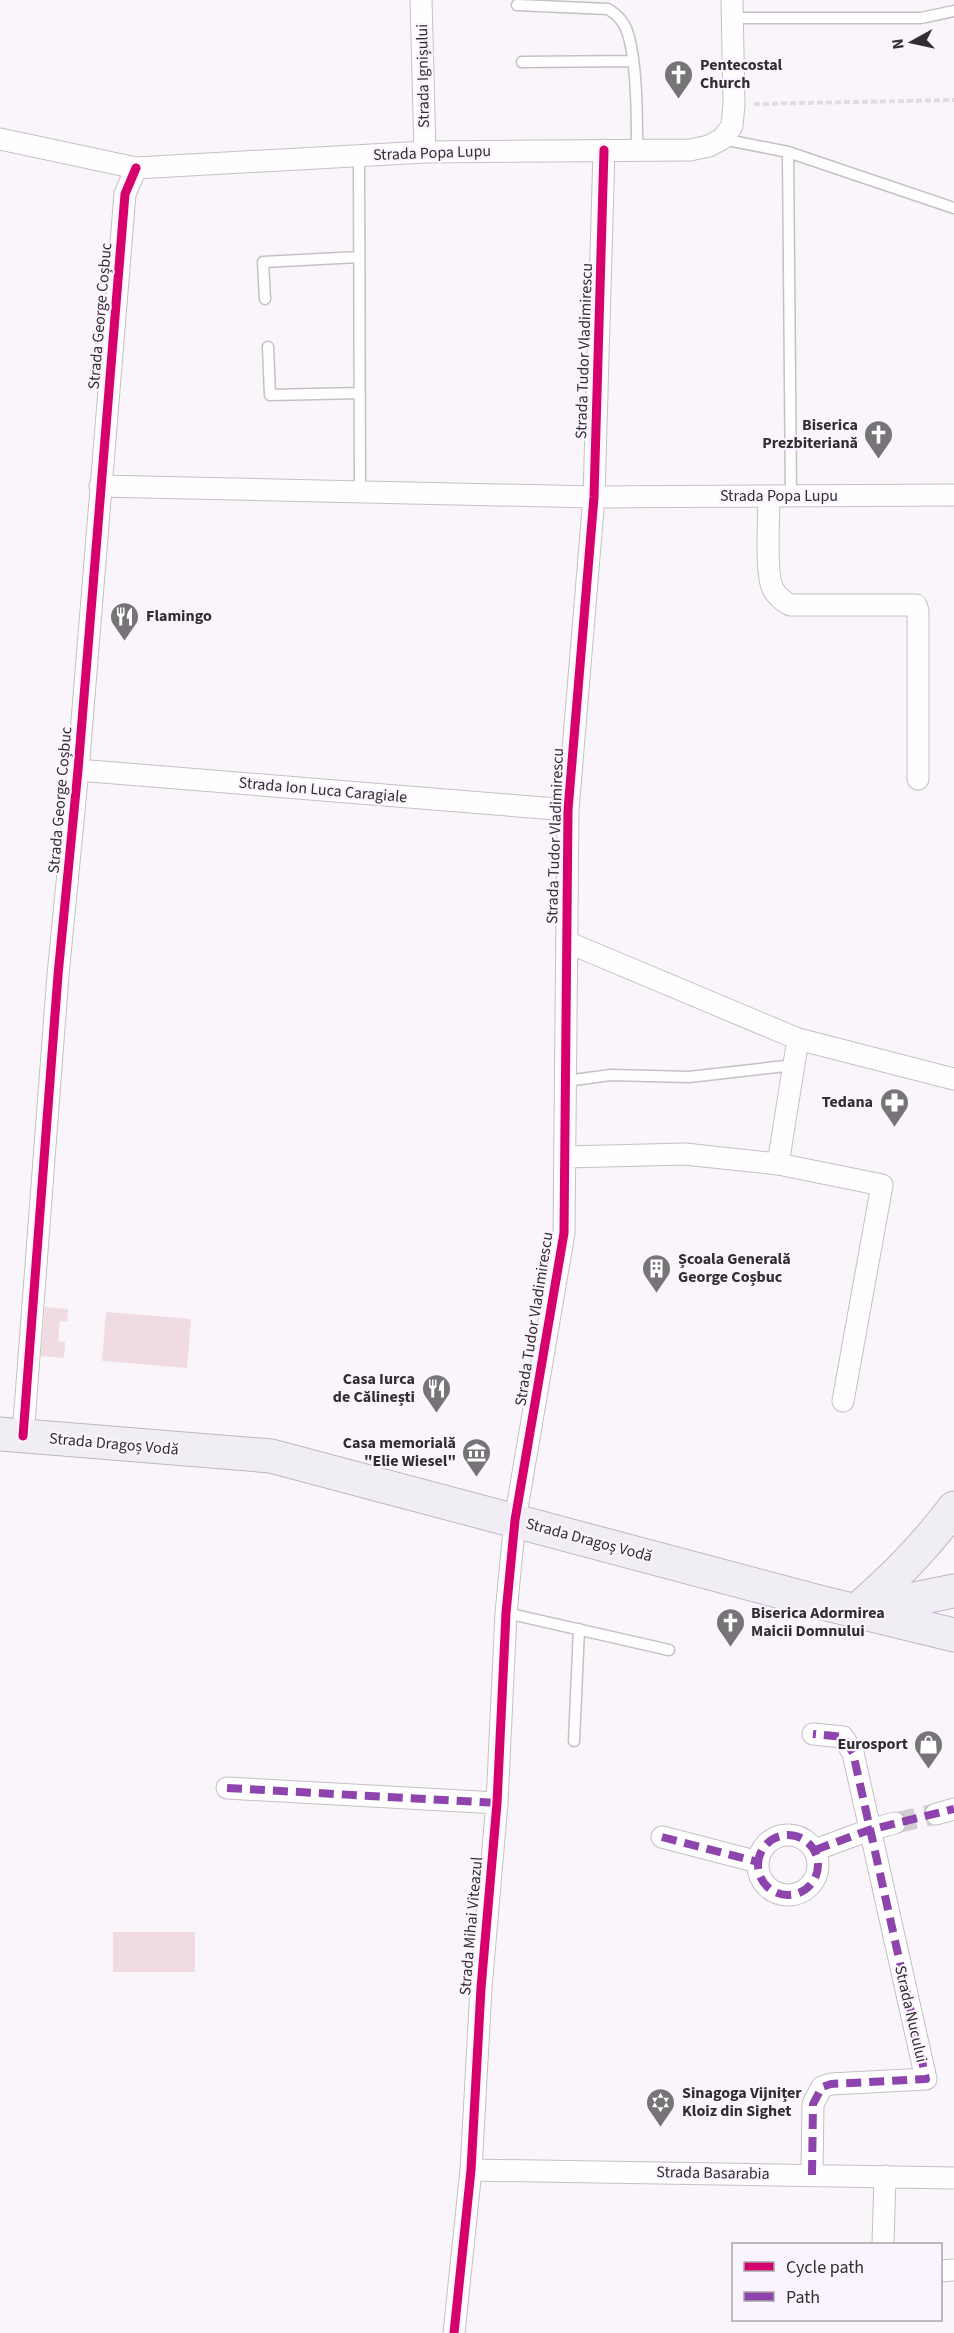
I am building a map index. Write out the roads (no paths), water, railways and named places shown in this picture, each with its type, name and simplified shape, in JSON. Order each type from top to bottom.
[{"type":"main road","name":"Strada Dragoș Vodă","points":[[11,1435],[271,1456],[954,1635]]},
{"type":"main road","points":[[856,1611],[896,1577],[920,1552],[954,1508]]},
{"type":"main road","name":"Strada Dragoș Vodă","points":[[856,1611],[954,1591]]},
{"type":"main road","points":[[954,1599],[952,1611],[954,1624]]},
{"type":"street","name":"Strada Ignișului","points":[[421,0],[424,152]]},
{"type":"street","points":[[722,139],[732,126],[734,104],[732,9]]},
{"type":"street","name":"Strada Popa Lupu","points":[[0,139],[136,168],[424,152],[637,148],[690,150],[709,146],[722,139]]},
{"type":"street","name":"Strada Tudor Vladimirescu","points":[[515,1520],[564,1233],[568,810],[594,497],[604,150]]},
{"type":"street","name":"Strada George Coșbuc","points":[[11,1435],[78,770],[125,194],[136,168]]},
{"type":"street","name":"Strada Popa Lupu","points":[[100,486],[594,497],[954,495]]},
{"type":"street","points":[[769,496],[769,567],[771,587],[778,598],[790,605],[916,606],[918,611],[918,779]]},
{"type":"street","name":"Strada Ion Luca Caragiale","points":[[78,770],[568,810]]},
{"type":"street","name":"Strada Tudor Vladimirescu","points":[[567,942],[798,1040],[954,1079]]},
{"type":"street","points":[[778,1164],[798,1040]]},
{"type":"street","points":[[565,1157],[685,1154],[778,1164],[882,1185],[843,1401]]},
{"type":"street","name":"Strada Mihai Viteazul","points":[[453,2333],[471,2170],[481,1988],[497,1803],[506,1613],[515,1520]]},
{"type":"street","name":"Strada Nucului","points":[[812,2175],[813,2104],[822,2087],[831,2084],[926,2079],[853,1753],[843,1737],[813,1734]]},
{"type":"street","points":[[227,1788],[497,1803]]},
{"type":"street","points":[[815,1850],[895,1823]]},
{"type":"street","points":[[783,1835],[796,1836],[807,1841],[815,1850],[819,1864],[817,1876],[810,1887],[800,1893],[787,1896],[775,1893],[765,1885],[759,1875],[758,1862],[762,1850],[771,1840],[783,1835]]},
{"type":"street","points":[[662,1837],[758,1862]]},
{"type":"street","name":"Strada Basarabia","points":[[471,2170],[954,2178]]},
{"type":"street","points":[[883,2243],[885,2176]]},
{"type":"lane","points":[[517,5],[558,3],[608,9],[618,15],[628,34],[632,61],[637,148]]},
{"type":"lane","points":[[732,9],[921,18],[954,11]]},
{"type":"lane","points":[[522,62],[632,61]]},
{"type":"lane","points":[[722,139],[788,152],[954,208]]},
{"type":"lane","points":[[788,152],[791,496]]},
{"type":"lane","points":[[359,156],[360,492]]},
{"type":"lane","points":[[265,299],[263,262],[359,257]]},
{"type":"lane","points":[[268,347],[270,395],[360,393]]},
{"type":"lane","points":[[566,1081],[611,1075],[689,1077],[794,1065]]},
{"type":"lane","points":[[506,1613],[669,1650]]},
{"type":"lane","points":[[574,1741],[579,1629]]},
{"type":"tunnel","points":[[895,1823],[936,1814]]},
{"type":"place","name":"Pentecostal Church","points":[[679,100]]},
{"type":"place","name":"Biserica Prezbiteriană","points":[[879,460]]},
{"type":"place","name":"Flamingo","points":[[125,642]]},
{"type":"place","name":"Tedana","points":[[894,1128]]},
{"type":"place","name":"Școala Generală George Coșbuc","points":[[657,1294]]},
{"type":"place","name":"Casa Iurca de Călinești","points":[[436,1414]]},
{"type":"place","name":"Casa memorială \"Elie Wiesel\"","points":[[477,1478]]},
{"type":"place","name":"Biserica Adormirea Maicii Domnului","points":[[730,1648]]},
{"type":"place","name":"Eurosport","points":[[929,1770]]},
{"type":"place","name":"Sinagoga Vijnițer Kloiz din Sighet","points":[[661,2128]]}]
